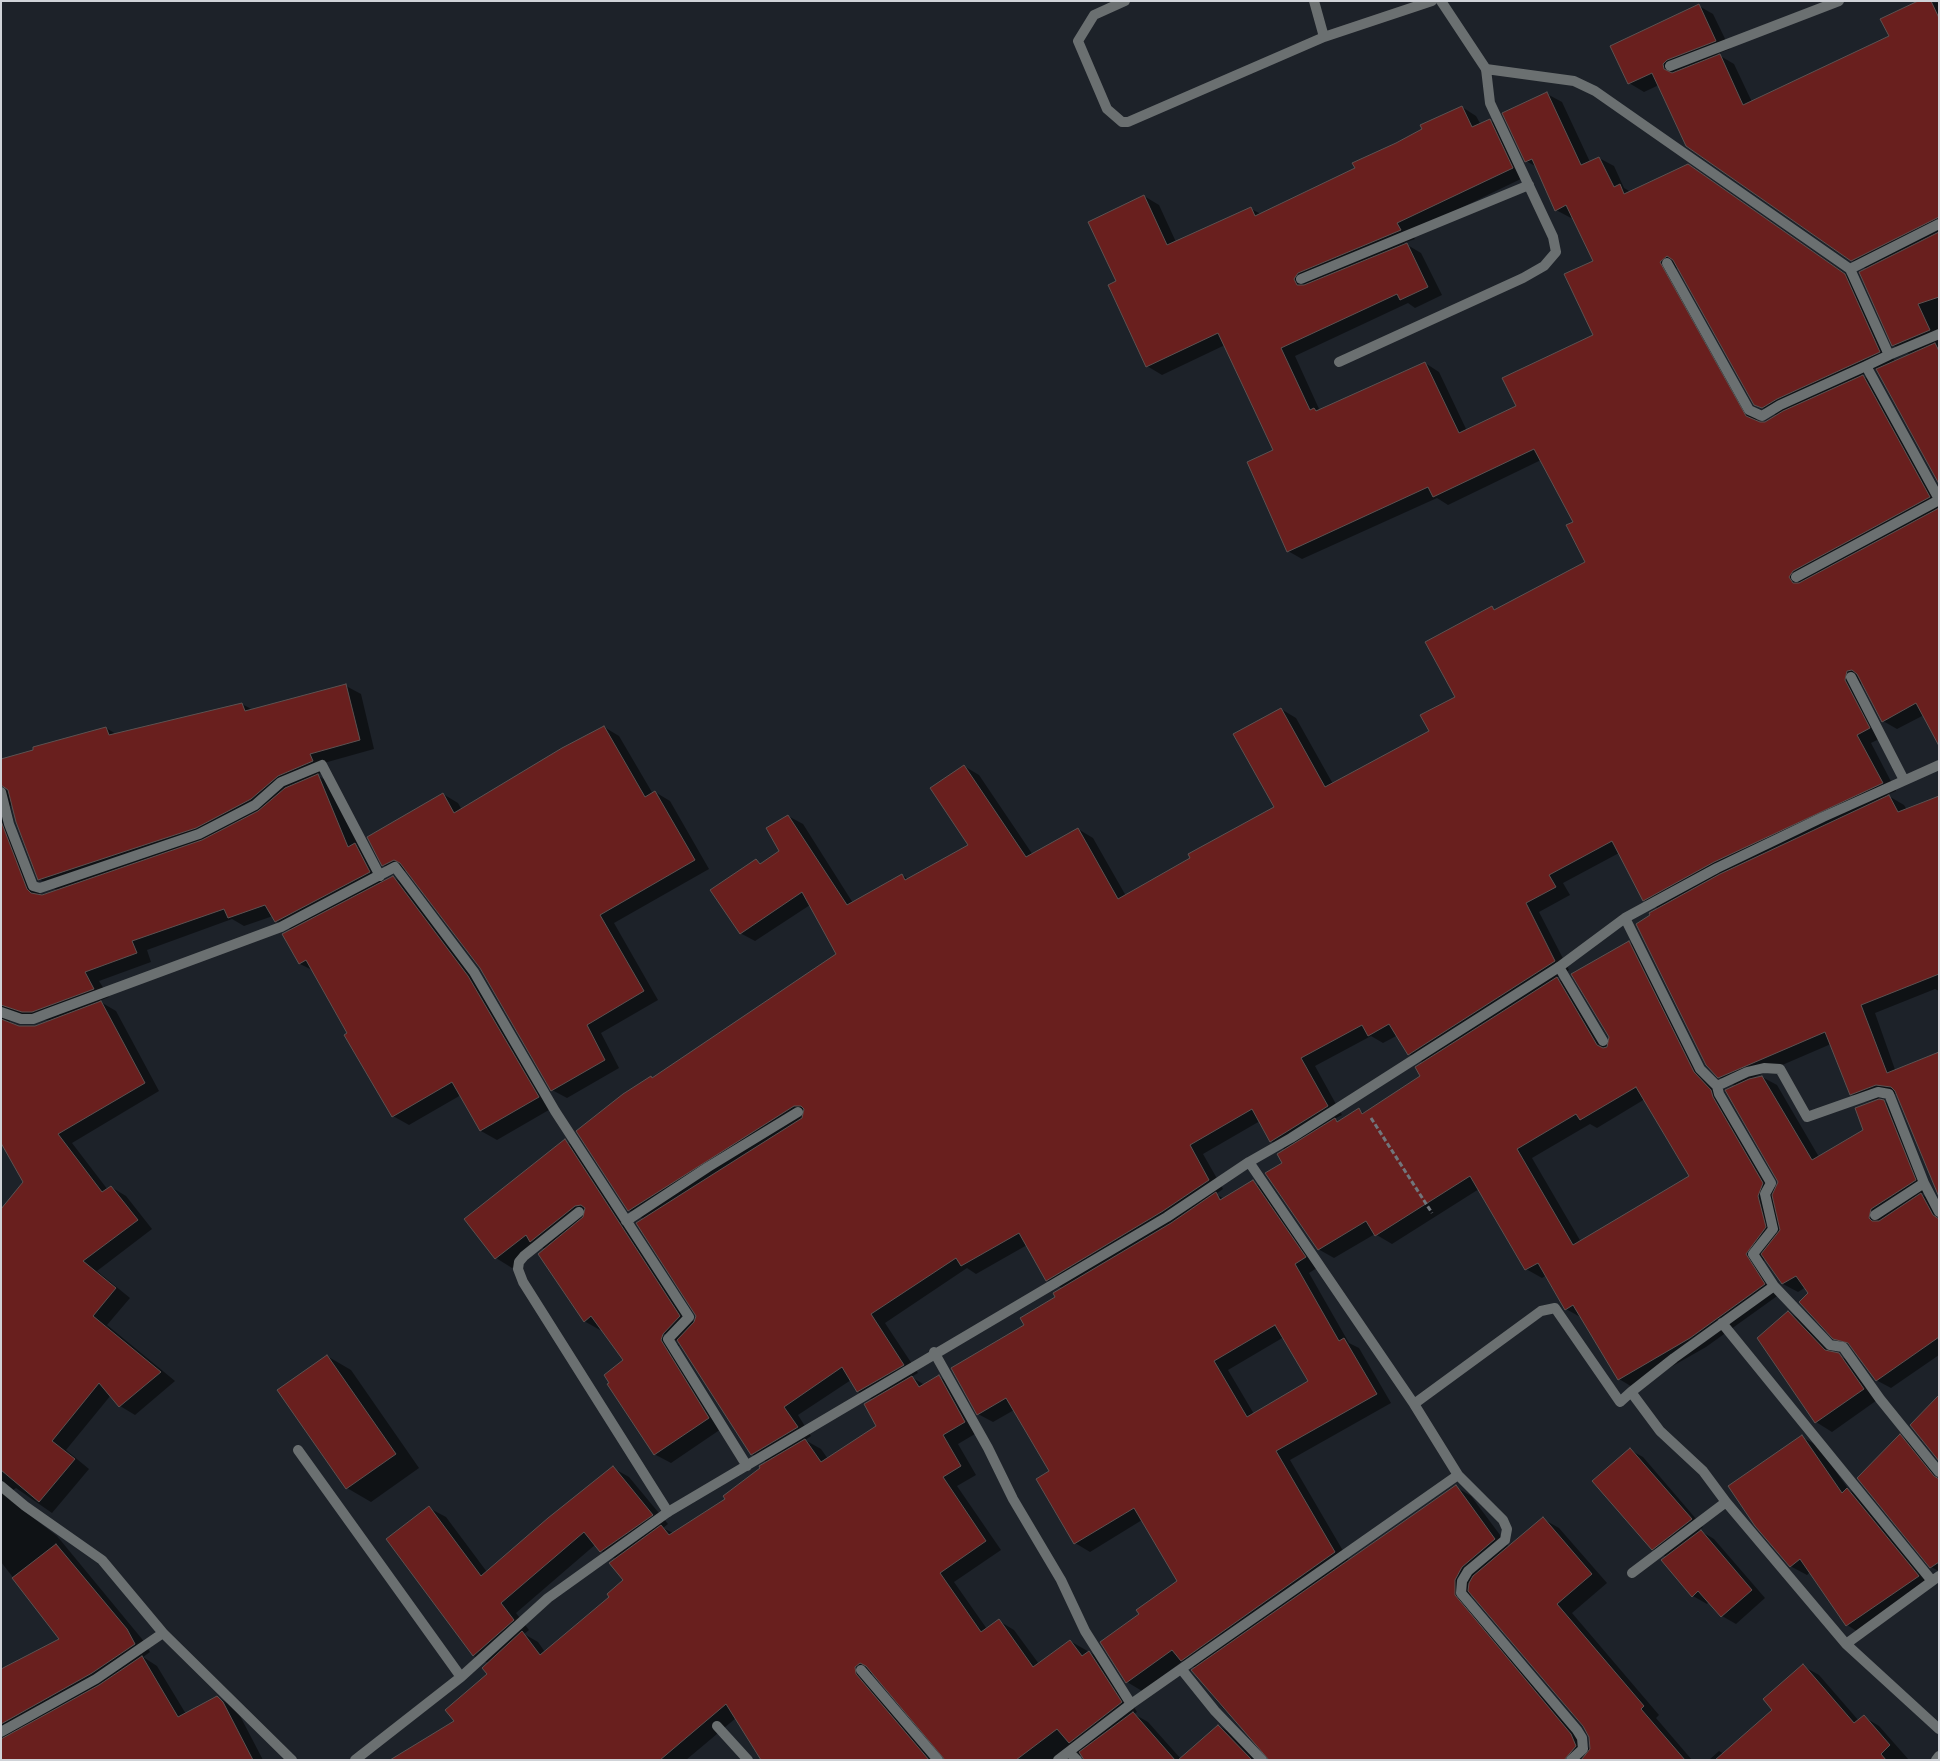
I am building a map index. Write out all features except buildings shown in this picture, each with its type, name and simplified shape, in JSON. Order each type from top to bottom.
[{"type":"street","points":[[1125,1],[1094,15],[1078,41],[1107,109],[1122,122],[1128,122],[1324,38],[1432,1]]},
{"type":"street","points":[[1314,1],[1324,38]]},
{"type":"street","points":[[1339,362],[1544,266],[1556,252],[1553,237],[1490,103],[1486,70],[1441,1]]},
{"type":"street","points":[[1670,66],[1839,1]]},
{"type":"street","points":[[1486,70],[1574,81],[1595,91],[1850,269],[1889,355]]},
{"type":"street","points":[[1301,279],[1529,185]]},
{"type":"street","points":[[1850,269],[1939,224]]},
{"type":"street","points":[[1667,263],[1746,406],[1754,414],[1762,416],[1780,405],[1939,334]]},
{"type":"street","points":[[1796,577],[1939,500],[1866,366]]},
{"type":"street","points":[[1851,677],[1904,780]]},
{"type":"street","points":[[1,792],[5,825],[34,886],[40,888],[199,834],[255,805],[281,782],[322,765],[380,876]]},
{"type":"street","points":[[355,1760],[461,1677],[548,1598],[668,1512],[934,1352],[1167,1217],[1249,1162],[1357,1096],[1559,967],[1625,918],[1717,868],[1939,765]]},
{"type":"street","points":[[1,1012],[21,1019],[33,1019],[281,927],[395,867],[474,972],[555,1111],[689,1317],[668,1339],[747,1466]]},
{"type":"street","points":[[1625,918],[1700,1069],[1717,1086],[1719,1094],[1771,1183],[1765,1194],[1774,1229],[1753,1254],[1774,1286],[1830,1345],[1843,1347],[1880,1399],[1939,1472]]},
{"type":"street","points":[[1559,967],[1603,1041]]},
{"type":"street","points":[[1717,1086],[1747,1072],[1764,1068],[1780,1069],[1807,1117],[1878,1092],[1888,1094],[1924,1182],[1939,1212]]},
{"type":"street","points":[[626,1221],[708,1167],[798,1112]]},
{"type":"street","points":[[1249,1162],[1414,1404],[1458,1475],[1503,1520],[1507,1529],[1505,1540],[1468,1571],[1462,1581],[1461,1593],[1577,1730],[1582,1738],[1583,1749],[1572,1760]]},
{"type":"street","points":[[1875,1215],[1924,1182]]},
{"type":"street","points":[[579,1212],[524,1256],[519,1262],[518,1270],[523,1282],[668,1512]]},
{"type":"street","points":[[1414,1404],[1541,1311],[1549,1308],[1555,1308],[1620,1402],[1722,1323],[1774,1286]]},
{"type":"street","points":[[1722,1323],[1935,1578],[1846,1644]]},
{"type":"street","points":[[934,1352],[988,1448],[1013,1499],[1061,1580],[1085,1631],[1131,1704]]},
{"type":"street","points":[[1631,1392],[1660,1431],[1703,1471],[1726,1502],[1846,1644],[1939,1729]]},
{"type":"street","points":[[298,1450],[461,1677]]},
{"type":"street","points":[[1058,1760],[1131,1704],[1458,1475]]},
{"type":"street","points":[[1,1486],[32,1511],[102,1560],[162,1633],[292,1760]]},
{"type":"street","points":[[1632,1573],[1726,1502]]},
{"type":"street","points":[[1,1732],[96,1679],[162,1633]]},
{"type":"street","points":[[861,1670],[938,1760]]},
{"type":"street","points":[[1182,1670],[1215,1711],[1262,1760]]},
{"type":"street","points":[[717,1726],[748,1760]]},
{"type":"street","points":[[1069,1752],[1077,1760]]},
{"type":"street","points":[[1936,1760],[1939,1756]]},
{"type":"path","points":[[1357,1096],[1432,1213]]}]
